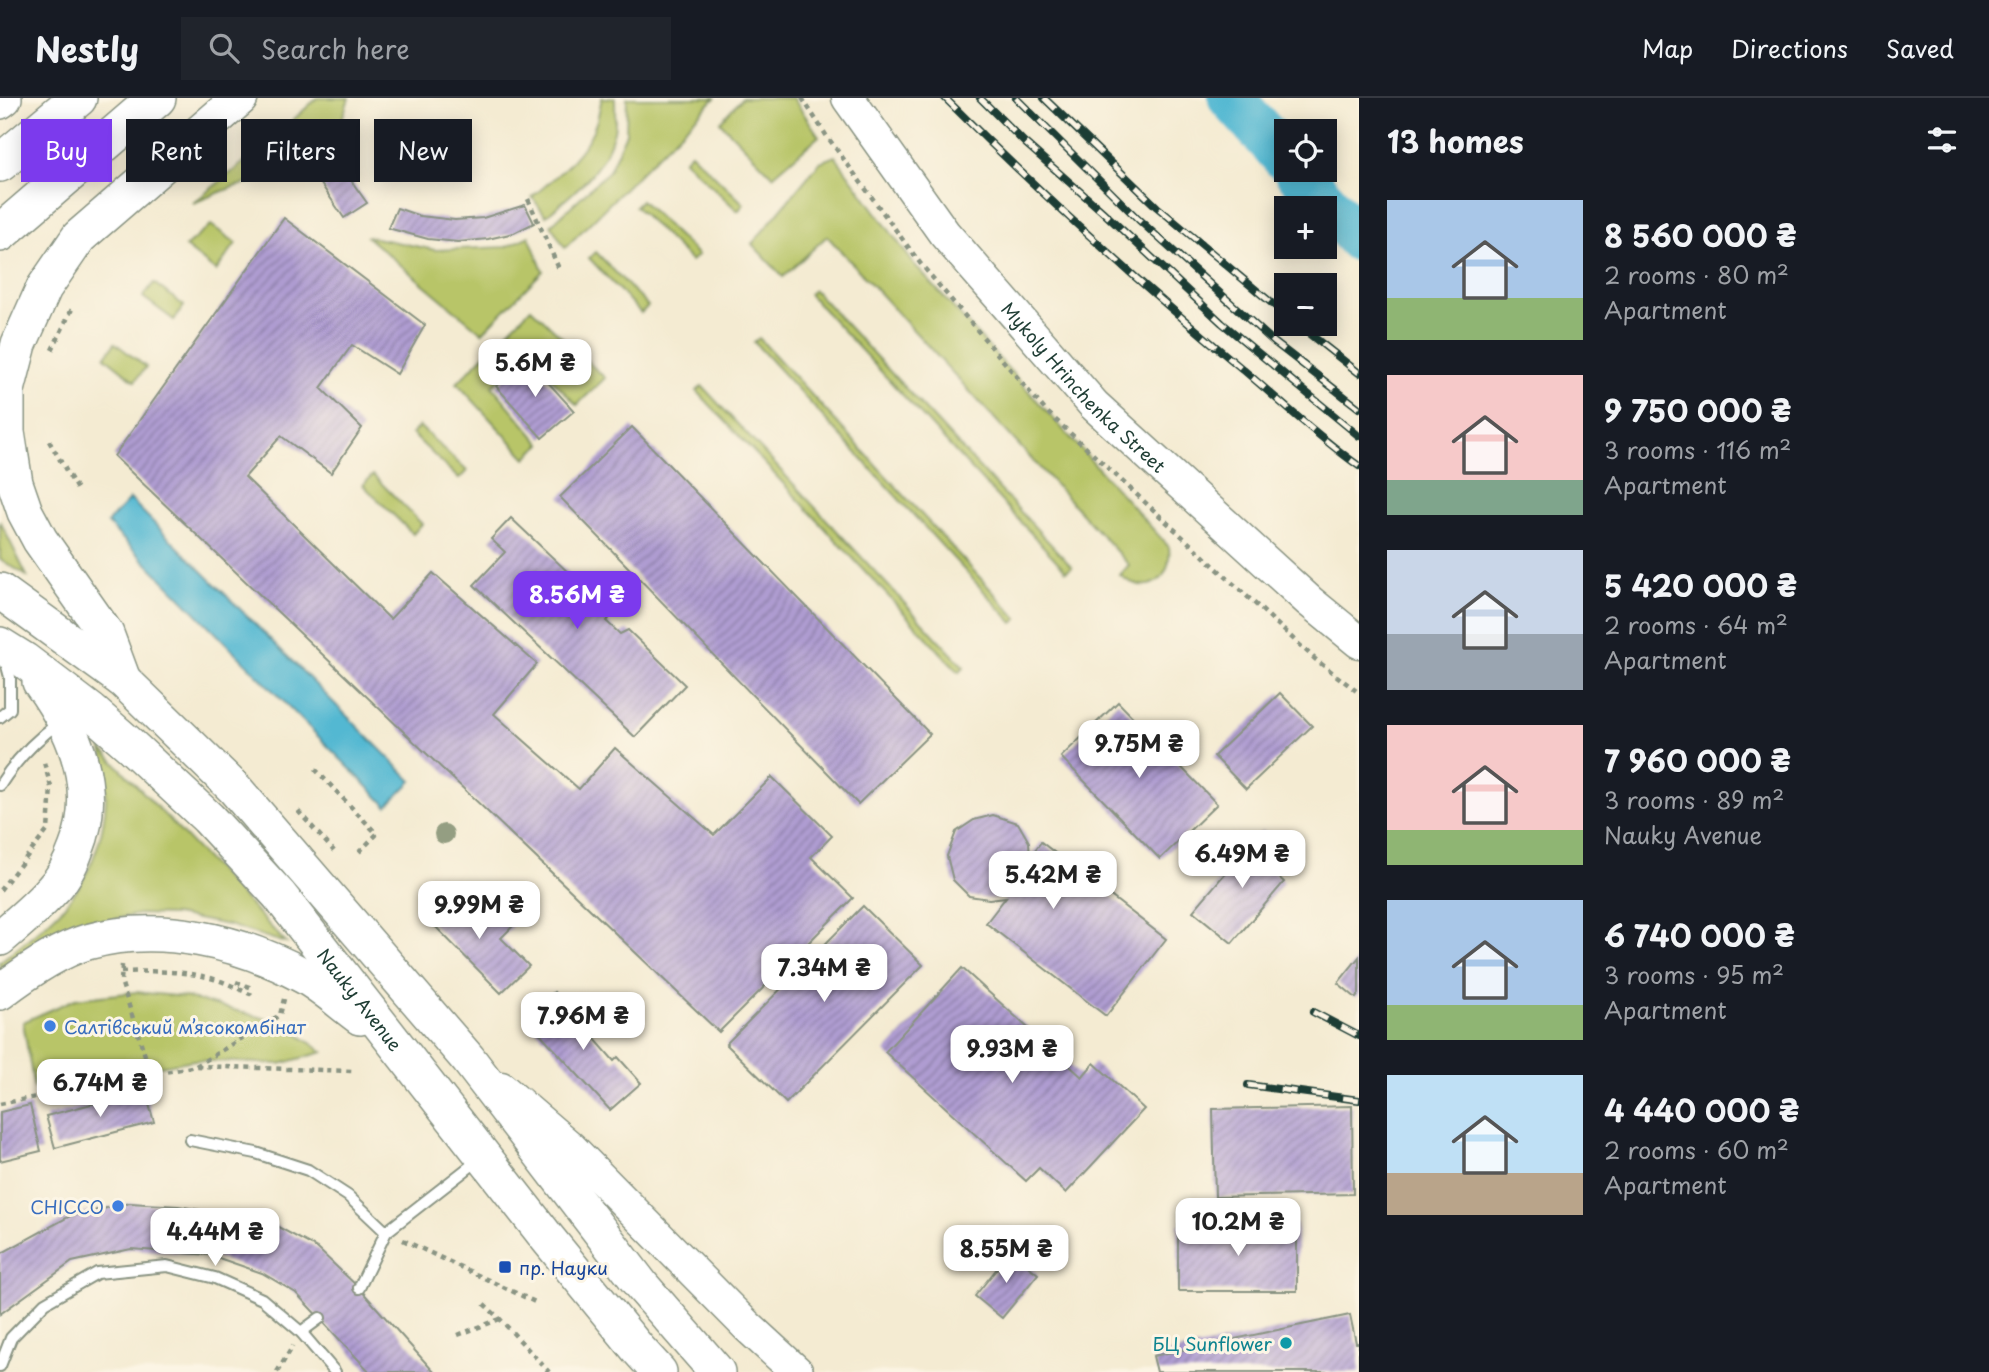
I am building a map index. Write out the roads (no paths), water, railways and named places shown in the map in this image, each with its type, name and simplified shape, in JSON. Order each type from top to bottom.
[{"type":"highway","points":[[0,163],[78,98]]},
{"type":"highway","points":[[0,233],[157,98]]},
{"type":"main road","points":[[0,102],[4,98]]},
{"type":"main road","points":[[123,680],[106,634],[16,503],[7,432],[7,390],[44,288],[79,237],[240,98]]},
{"type":"main road","name":"Mykoly Hrinchenka Street","points":[[848,98],[944,233],[1094,405],[1309,601],[1359,642]]},
{"type":"main road","points":[[0,591],[123,680],[235,789],[468,1059],[642,1286],[717,1372]]},
{"type":"main road","points":[[2,936],[53,889],[71,862],[82,835],[86,796],[77,747],[78,715],[51,698],[9,650]]},
{"type":"main road","name":"Nauky Avenue","points":[[78,715],[208,818],[279,895],[565,1259],[659,1372]]},
{"type":"main road","points":[[0,992],[35,966],[86,942],[125,934],[173,934],[216,942],[267,958],[306,977],[400,1048]]},
{"type":"main road","points":[[468,1059],[571,1148],[747,1326],[797,1372]]},
{"type":"lane","points":[[0,718],[10,709],[9,650]]},
{"type":"lane","points":[[0,785],[11,768],[43,734],[78,715]]},
{"type":"lane","points":[[190,1140],[256,1153],[308,1170],[348,1196],[386,1232]]},
{"type":"lane","points":[[359,1289],[386,1232],[484,1156]]},
{"type":"lane","points":[[0,1366],[11,1338],[45,1303],[97,1273],[167,1266],[215,1278],[262,1299],[301,1332],[335,1372]]},
{"type":"lane","points":[[301,1332],[320,1318]]},
{"type":"water","points":[[130,499],[412,781],[387,806],[107,523]]},
{"type":"waterway","points":[[1231,98],[1274,146]]},
{"type":"waterway","points":[[1307,182],[1359,239]]},
{"type":"railway","points":[[945,98],[1016,168],[1164,302],[1359,466]]},
{"type":"railway","points":[[980,98],[1024,142],[1222,323],[1359,436]]},
{"type":"railway","points":[[1016,98],[1139,220],[1274,342],[1359,408]]},
{"type":"railway","points":[[1044,98],[1157,207],[1274,305]]},
{"type":"railway","points":[[1312,336],[1359,373]]},
{"type":"railway","points":[[1313,1012],[1359,1036]]},
{"type":"railway","points":[[1248,1085],[1359,1100]]},
{"type":"place","name":"Салтівський мʼясокомбінат","points":[[50,1026]]},
{"type":"place","name":"CHICCO","points":[[118,1206]]},
{"type":"place","name":"пр. Науки","points":[[505,1267]]},
{"type":"place","name":"БЦ Sunflower","points":[[1286,1343]]}]
